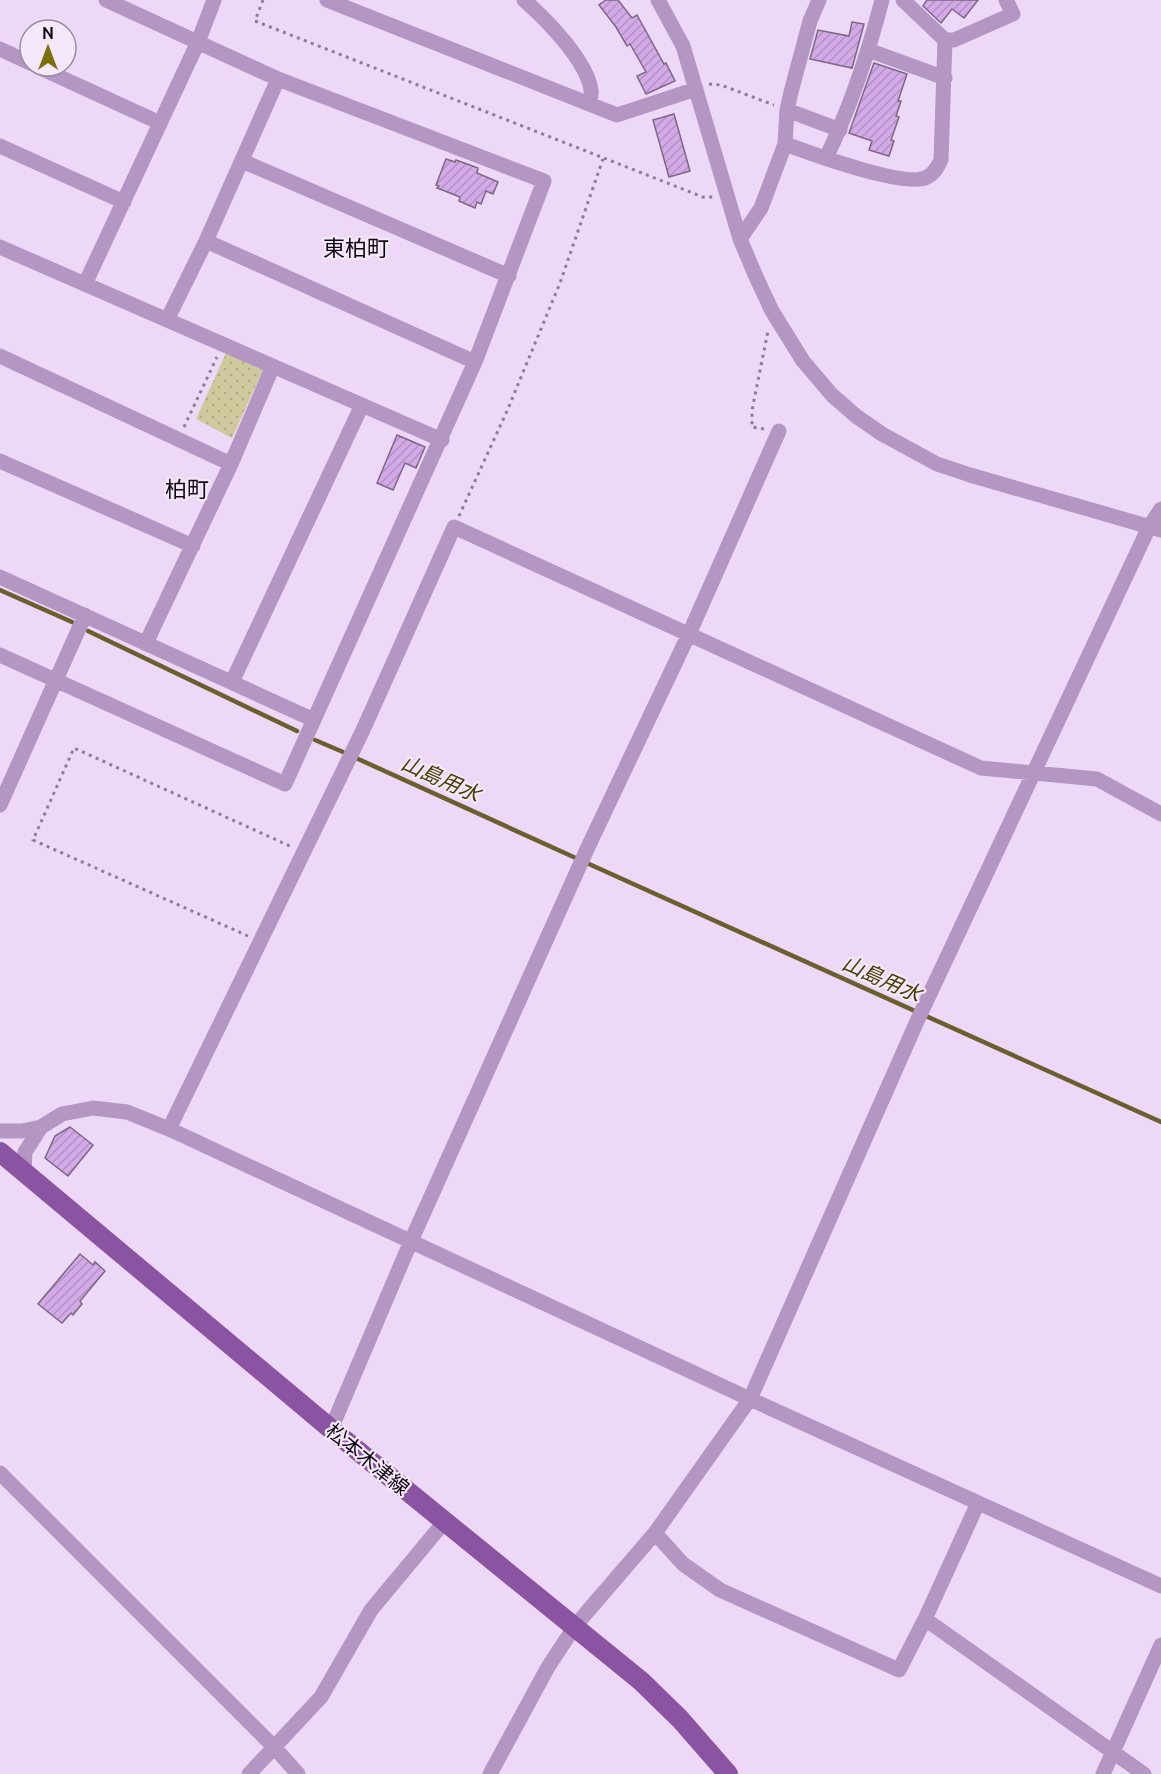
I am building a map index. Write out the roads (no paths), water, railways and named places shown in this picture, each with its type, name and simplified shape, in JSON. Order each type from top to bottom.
[{"type":"main road","name":"松本木津線","points":[[0,1152],[331,1429],[641,1681],[680,1719],[728,1774]]},
{"type":"street","points":[[86,284],[198,42],[214,0]]},
{"type":"street","points":[[327,0],[617,115],[696,89]]},
{"type":"street","points":[[524,0],[542,15],[574,56],[592,91],[589,104]]},
{"type":"street","points":[[658,0],[683,46],[740,239],[772,311],[803,360],[832,395],[856,416],[900,445],[937,464],[1155,528]]},
{"type":"street","points":[[740,239],[761,208],[785,144],[787,110],[810,21],[819,0]]},
{"type":"street","points":[[826,158],[840,130],[868,50],[882,0]]},
{"type":"street","points":[[903,0],[945,40],[954,40],[1013,14],[1006,0]]},
{"type":"street","points":[[0,655],[285,784],[442,440],[475,362],[543,181],[278,79],[114,2]]},
{"type":"street","points":[[785,144],[903,180],[926,178],[936,170],[941,160],[945,40]]},
{"type":"street","points":[[0,49],[18,57]]},
{"type":"street","points":[[868,50],[945,78]]},
{"type":"street","points":[[62,78],[160,123]]},
{"type":"street","points":[[167,320],[206,241],[278,79]]},
{"type":"street","points":[[787,110],[840,130]]},
{"type":"street","points":[[0,146],[124,202]]},
{"type":"street","points":[[242,160],[508,276]]},
{"type":"street","points":[[206,241],[475,362]]},
{"type":"street","points":[[0,247],[442,440]]},
{"type":"street","points":[[0,356],[231,464]]},
{"type":"street","points":[[146,644],[231,464],[273,366]]},
{"type":"street","points":[[232,682],[362,405]]},
{"type":"street","points":[[331,1429],[411,1241],[588,847],[689,634],[779,431]]},
{"type":"street","points":[[0,461],[193,546]]},
{"type":"street","points":[[490,1774],[548,1667],[575,1626],[655,1533],[750,1399],[920,1013],[1033,773],[1155,528],[1161,509]]},
{"type":"street","points":[[169,1129],[363,730],[454,528],[981,768],[1097,779],[1161,813]]},
{"type":"street","points":[[0,577],[315,720]]},
{"type":"street","points":[[0,805],[85,615]]},
{"type":"street","points":[[0,1131],[22,1131],[41,1127],[62,1114],[93,1108],[127,1112],[169,1129],[750,1399],[1161,1586]]},
{"type":"street","points":[[24,1172],[26,1152],[41,1127]]},
{"type":"street","points":[[0,1473],[275,1748],[298,1774]]},
{"type":"street","points":[[655,1533],[683,1564],[720,1590],[899,1670],[978,1503]]},
{"type":"street","points":[[249,1774],[321,1697],[371,1610],[445,1521]]},
{"type":"street","points":[[925,1619],[1144,1774]]},
{"type":"street","points":[[1103,1774],[1161,1645]]},
{"type":"waterway","name":"山島用水","points":[[0,590],[72,622]]},
{"type":"waterway","name":"山島用水","points":[[88,631],[297,731]]},
{"type":"waterway","name":"山島用水","points":[[315,740],[343,752]]},
{"type":"waterway","name":"山島用水","points":[[356,758],[578,859]]},
{"type":"waterway","name":"山島用水","points":[[589,864],[1161,1122]]},
{"type":"district","name":"東柏町","points":[[356,247]]},
{"type":"district","name":"柏町","points":[[187,488]]}]
